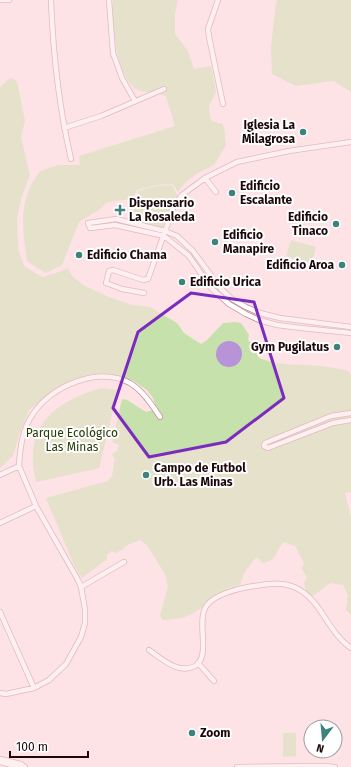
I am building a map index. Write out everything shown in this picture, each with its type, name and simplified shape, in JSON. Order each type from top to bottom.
[{"type":"street","points":[[0,0],[9,0]]},
{"type":"street","points":[[51,0],[53,48],[64,128],[71,160]]},
{"type":"street","points":[[108,0],[114,53],[122,78],[135,101]]},
{"type":"street","points":[[218,0],[208,29],[223,104]]},
{"type":"street","points":[[64,128],[101,116],[164,89]]},
{"type":"street","points":[[144,294],[122,289],[106,283],[109,271],[113,270],[146,280],[150,274],[172,211],[182,195],[205,178],[237,162],[273,154],[351,142]]},
{"type":"street","points":[[205,178],[216,192]]},
{"type":"street","points":[[351,327],[280,318],[260,313],[246,307],[232,299],[221,289],[194,251],[177,236],[165,234],[115,224],[90,228],[88,223],[116,219],[165,234],[189,256],[208,284],[218,295],[229,304],[246,314],[276,324],[351,333]]},
{"type":"street","points":[[0,693],[6,694],[34,688],[49,680],[66,664],[81,636],[85,623],[85,609],[81,587],[36,506],[19,466],[21,445],[26,427],[32,414],[49,397],[75,382],[97,377],[112,377],[130,384],[148,400],[160,417]]},
{"type":"street","points":[[351,413],[332,416],[265,443],[264,446],[268,448],[333,423],[351,420]]},
{"type":"street","points":[[0,475],[19,466]]},
{"type":"street","points":[[0,523],[36,506]]},
{"type":"street","points":[[81,587],[124,562]]},
{"type":"street","points":[[149,650],[176,668],[190,668],[198,664],[203,651],[202,617],[206,606],[217,598],[236,589],[272,584],[293,586],[304,592],[316,604],[334,632],[351,648]]},
{"type":"street","points":[[0,612],[34,688]]},
{"type":"street","points":[[198,664],[214,681]]},
{"type":"street","points":[[0,759],[21,764],[25,767]]},
{"type":"street","points":[[0,762],[19,767]]},
{"type":"street","points":[[237,767],[335,767]]},
{"type":"highlighted area","points":[[191,293],[254,302],[284,398],[226,442],[149,457],[113,408],[138,332]]},
{"type":"green space","points":[[113,0],[178,0],[175,13],[175,34],[188,51],[194,69],[211,66],[216,92],[209,106],[210,117],[212,121],[222,124],[224,127],[226,145],[214,165],[196,174],[184,184],[178,192],[173,184],[156,185],[137,190],[132,199],[107,202],[100,209],[79,222],[62,265],[46,273],[27,261],[23,225],[26,199],[31,185],[40,171],[59,165],[80,165],[79,156],[175,126],[166,96],[136,89],[129,82],[124,72],[116,48],[113,21]]},
{"type":"green space","points":[[278,0],[351,0],[351,92],[334,81],[296,86],[272,74],[271,47],[276,3]]},
{"type":"green space","points":[[10,78],[17,81],[25,121],[21,137],[30,175],[22,196],[17,218],[18,249],[24,266],[42,277],[68,268],[72,276],[83,285],[109,297],[132,305],[150,307],[177,323],[184,333],[201,344],[206,341],[223,323],[241,323],[249,335],[248,340],[252,344],[259,358],[281,364],[321,366],[349,371],[351,375],[351,492],[345,493],[351,517],[351,615],[346,610],[348,595],[343,585],[330,583],[313,596],[307,594],[304,583],[307,578],[302,568],[304,563],[295,546],[284,542],[274,558],[268,562],[263,563],[256,557],[244,573],[240,585],[230,587],[222,593],[212,597],[207,604],[192,614],[182,618],[163,620],[160,616],[168,587],[165,574],[147,545],[140,540],[127,545],[122,550],[115,553],[111,551],[107,555],[107,559],[82,578],[75,567],[46,498],[108,481],[112,476],[115,459],[112,454],[117,451],[119,445],[112,442],[122,399],[127,400],[146,412],[156,409],[153,398],[147,390],[132,380],[109,374],[92,374],[74,379],[57,387],[29,410],[19,435],[13,456],[0,468],[0,87]]},
{"type":"green space","points":[[172,185],[179,198],[168,213],[163,231],[132,222],[133,207],[138,207],[138,191],[156,186]]},
{"type":"green space","points":[[291,240],[316,247],[312,263],[286,256]]},
{"type":"green space","name":"Parque Ecológico Las Minas","points":[[101,388],[118,390],[99,468],[36,482],[33,463],[34,446],[38,432],[45,420],[55,410],[68,401]]},
{"type":"green space","points":[[283,733],[296,733],[296,756],[283,757]]},
{"type":"shaded area","points":[[229,341],[239,344],[242,354],[239,364],[229,367],[219,364],[216,354],[219,344]]},
{"type":"place","name":"Iglesia La Milagrosa","points":[[303,132]]},
{"type":"place","name":"Edificio Escalante","points":[[232,193]]},
{"type":"place","name":"Dispensario La Rosaleda","points":[[120,210]]},
{"type":"place","name":"Edificio Tinaco","points":[[336,224]]},
{"type":"place","name":"Edificio Manapire","points":[[215,242]]},
{"type":"place","name":"Edificio Chama","points":[[79,255]]},
{"type":"place","name":"Edificio Aroa","points":[[342,265]]},
{"type":"place","name":"Edificio Urica","points":[[182,282]]},
{"type":"place","name":"Gym Pugilatus","points":[[337,347]]},
{"type":"place","name":"Campo de Futbol Urb. Las Minas","points":[[146,475]]},
{"type":"place","name":"Zoom","points":[[192,733]]}]
